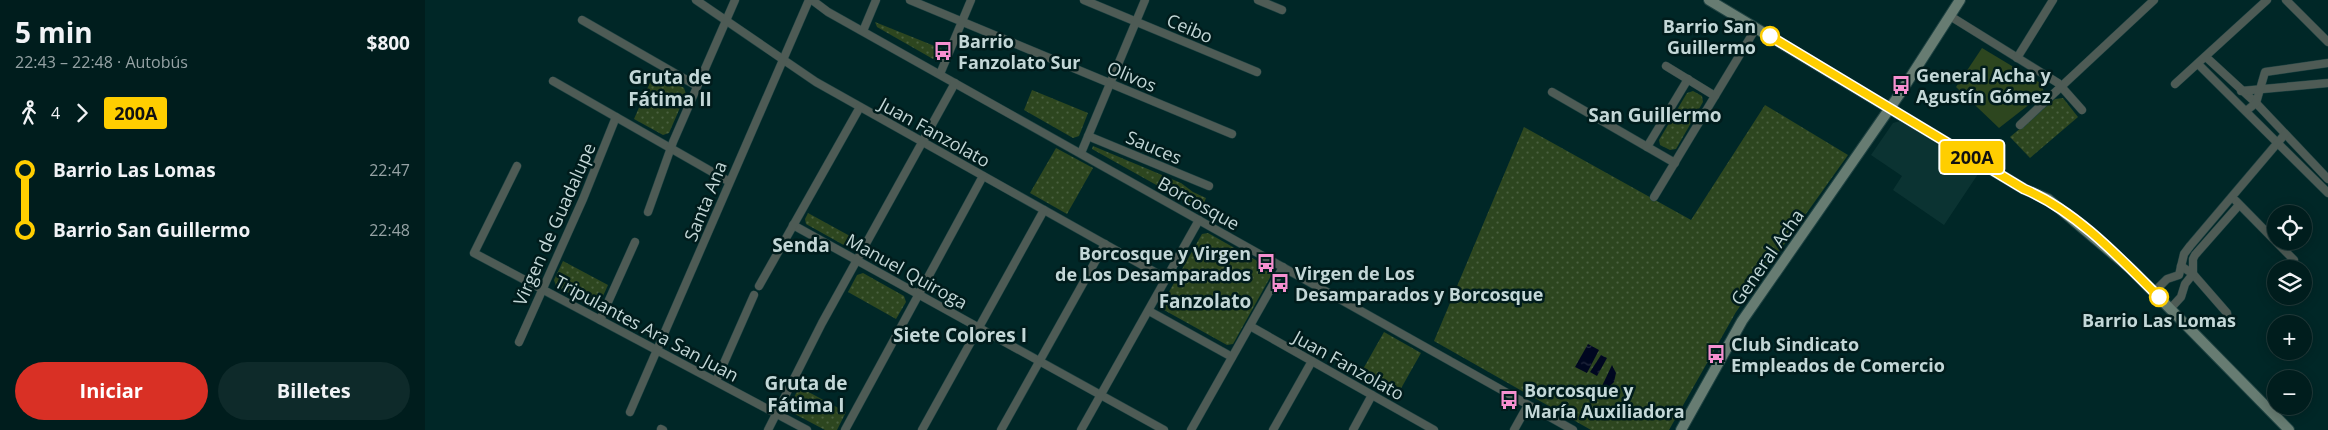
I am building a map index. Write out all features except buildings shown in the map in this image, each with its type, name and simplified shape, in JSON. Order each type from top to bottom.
[{"type":"main road","points":[[1709,0],[2024,189],[2048,199],[2077,222],[2154,292],[2289,430]]},
{"type":"main road","name":"General Acha","points":[[1681,430],[1742,321],[1890,108],[1960,0]]},
{"type":"street","name":"Juan Fanzolato","points":[[696,0],[816,82],[1167,279]]},
{"type":"street","points":[[648,212],[671,149],[735,0]]},
{"type":"street","name":"Santa Ana","points":[[630,412],[699,258],[728,181],[809,0]]},
{"type":"street","name":"Borcosque","points":[[812,0],[955,83],[1573,430]]},
{"type":"street","points":[[863,31],[876,0]]},
{"type":"street","name":"Olivos","points":[[910,0],[1231,134]]},
{"type":"street","points":[[940,74],[971,0]]},
{"type":"street","name":"Ceibo","points":[[1084,0],[1257,72]]},
{"type":"street","points":[[1081,153],[1145,0]]},
{"type":"street","points":[[1258,0],[1282,10]]},
{"type":"street","points":[[2017,58],[2053,0]]},
{"type":"street","points":[[2020,125],[2154,0]]},
{"type":"street","points":[[2175,84],[2207,57],[2267,0]]},
{"type":"street","points":[[2286,0],[2328,42]]},
{"type":"street","points":[[1950,16],[2062,87],[2082,110]]},
{"type":"street","points":[[582,20],[697,86]]},
{"type":"street","points":[[1654,197],[1756,28]]},
{"type":"street","points":[[2207,57],[2241,92],[2256,103],[2328,178]]},
{"type":"street","points":[[2246,111],[2256,103],[2265,72],[2328,63]]},
{"type":"street","points":[[2199,64],[2328,193]]},
{"type":"street","points":[[1666,66],[1715,96]]},
{"type":"street","points":[[1647,147],[1688,79]]},
{"type":"street","points":[[553,81],[728,181]]},
{"type":"street","points":[[2241,92],[2328,82]]},
{"type":"street","points":[[768,430],[856,260],[955,83]]},
{"type":"street","points":[[1552,92],[1675,163]]},
{"type":"street","points":[[759,286],[860,107]]},
{"type":"street","name":"Virgen de Guadalupe","points":[[519,342],[616,117]]},
{"type":"street","points":[[2154,292],[2167,279],[2179,276],[2184,254],[2285,134]]},
{"type":"street","name":"Sauces","points":[[1088,136],[1209,186]]},
{"type":"street","name":"Tripulantes Ara San Juan","points":[[517,166],[474,253],[807,430]]},
{"type":"street","points":[[845,430],[983,176]]},
{"type":"street","points":[[2232,198],[2294,260]]},
{"type":"street","points":[[2170,308],[2181,297],[2185,284],[2193,274],[2193,259],[2195,255],[2239,205]]},
{"type":"street","points":[[923,430],[1044,210]]},
{"type":"street","points":[[1081,430],[1199,220]]},
{"type":"street","name":"Manuel Quiroga","points":[[793,226],[1164,430]]},
{"type":"street","points":[[600,320],[635,242]]},
{"type":"street","points":[[1001,430],[1105,244]]},
{"type":"street","points":[[2181,266],[2193,274],[2227,313],[2228,320],[2225,326]]},
{"type":"street","points":[[1191,430],[1283,267]]},
{"type":"street","points":[[716,382],[754,295]]},
{"type":"street","points":[[1149,310],[1232,358]]},
{"type":"street","name":"Juan Fanzolato","points":[[1250,326],[1433,430]]},
{"type":"street","points":[[1275,427],[1312,361]]},
{"type":"street","points":[[1353,430],[1373,395]]},
{"type":"street","points":[[1514,430],[1528,405]]},
{"type":"shaded area","points":[[1900,121],[1980,171],[1944,225],[1893,190],[1902,176],[1871,155],[1893,123]]},
{"type":"green space","points":[[875,22],[942,49],[939,57],[933,59],[877,27]]},
{"type":"green space","points":[[1982,48],[2042,84],[2044,93],[1999,128],[1956,87]]},
{"type":"green space","points":[[655,71],[684,88],[686,94],[669,133],[663,135],[634,119]]},
{"type":"green space","points":[[1032,90],[1088,113],[1079,136],[1073,138],[1024,110]]},
{"type":"green space","points":[[1693,91],[1702,96],[1703,102],[1676,149],[1670,150],[1660,145],[1659,140],[1687,93]]},
{"type":"green space","points":[[2063,98],[2078,117],[2030,158],[2010,137],[2055,99]]},
{"type":"green space","points":[[1765,105],[1848,155],[1736,312],[1669,430],[1591,430],[1434,341],[1524,127],[1691,220]]},
{"type":"green space","points":[[1093,146],[1181,183],[1193,192],[1206,198],[1201,210],[1092,149]]},
{"type":"green space","points":[[1056,148],[1093,168],[1067,214],[1030,193]]},
{"type":"green space","points":[[808,213],[859,241],[855,247],[849,248],[806,224],[805,219]]},
{"type":"green space","points":[[1208,233],[1270,268],[1272,274],[1233,344],[1227,345],[1164,310],[1162,304],[1202,234]]},
{"type":"green space","points":[[563,261],[608,285],[599,305],[594,307],[556,286],[554,280]]},
{"type":"green space","points":[[863,273],[904,296],[906,302],[896,319],[848,292],[857,275]]},
{"type":"green space","points":[[1384,332],[1421,353],[1395,399],[1358,378]]},
{"type":"green space","points":[[799,387],[846,412],[837,430],[825,430],[791,412],[790,406]]},
{"type":"water","points":[[1588,344],[1599,350],[1587,373],[1575,367]]},
{"type":"water","points":[[1601,355],[1607,358],[1597,376],[1590,372]]},
{"type":"water","points":[[1612,365],[1616,373],[1614,382],[1610,386],[1602,386]]},
{"type":"bus line","name":"200A","points":[[1770,36],[2024,189],[2048,199],[2132,270],[2159,297]]},
{"type":"place","name":"Barrio San Guillermo","points":[[1770,36]]},
{"type":"place","name":"Barrio Fanzolato Sur","points":[[943,51]]},
{"type":"place","name":"General Acha y Agustín Gómez","points":[[1901,85]]},
{"type":"place","name":"Borcosque y Virgen de Los Desamparados","points":[[1266,263]]},
{"type":"place","name":"Virgen de Los Desamparados y Borcosque","points":[[1280,283]]},
{"type":"place","name":"Barrio Las Lomas","points":[[2159,297]]},
{"type":"place","name":"Club Sindicato Empleados de Comercio","points":[[1716,354]]},
{"type":"place","name":"Borcosque y María Auxiliadora","points":[[1509,400]]},
{"type":"district","name":"Gruta de Fátima II","points":[[670,88]]},
{"type":"district","name":"San Guillermo","points":[[1655,115]]},
{"type":"district","name":"Senda","points":[[801,245]]},
{"type":"district","name":"Fanzolato","points":[[1205,301]]},
{"type":"district","name":"Siete Colores I","points":[[960,335]]},
{"type":"district","name":"Gruta de Fátima I","points":[[806,394]]}]
